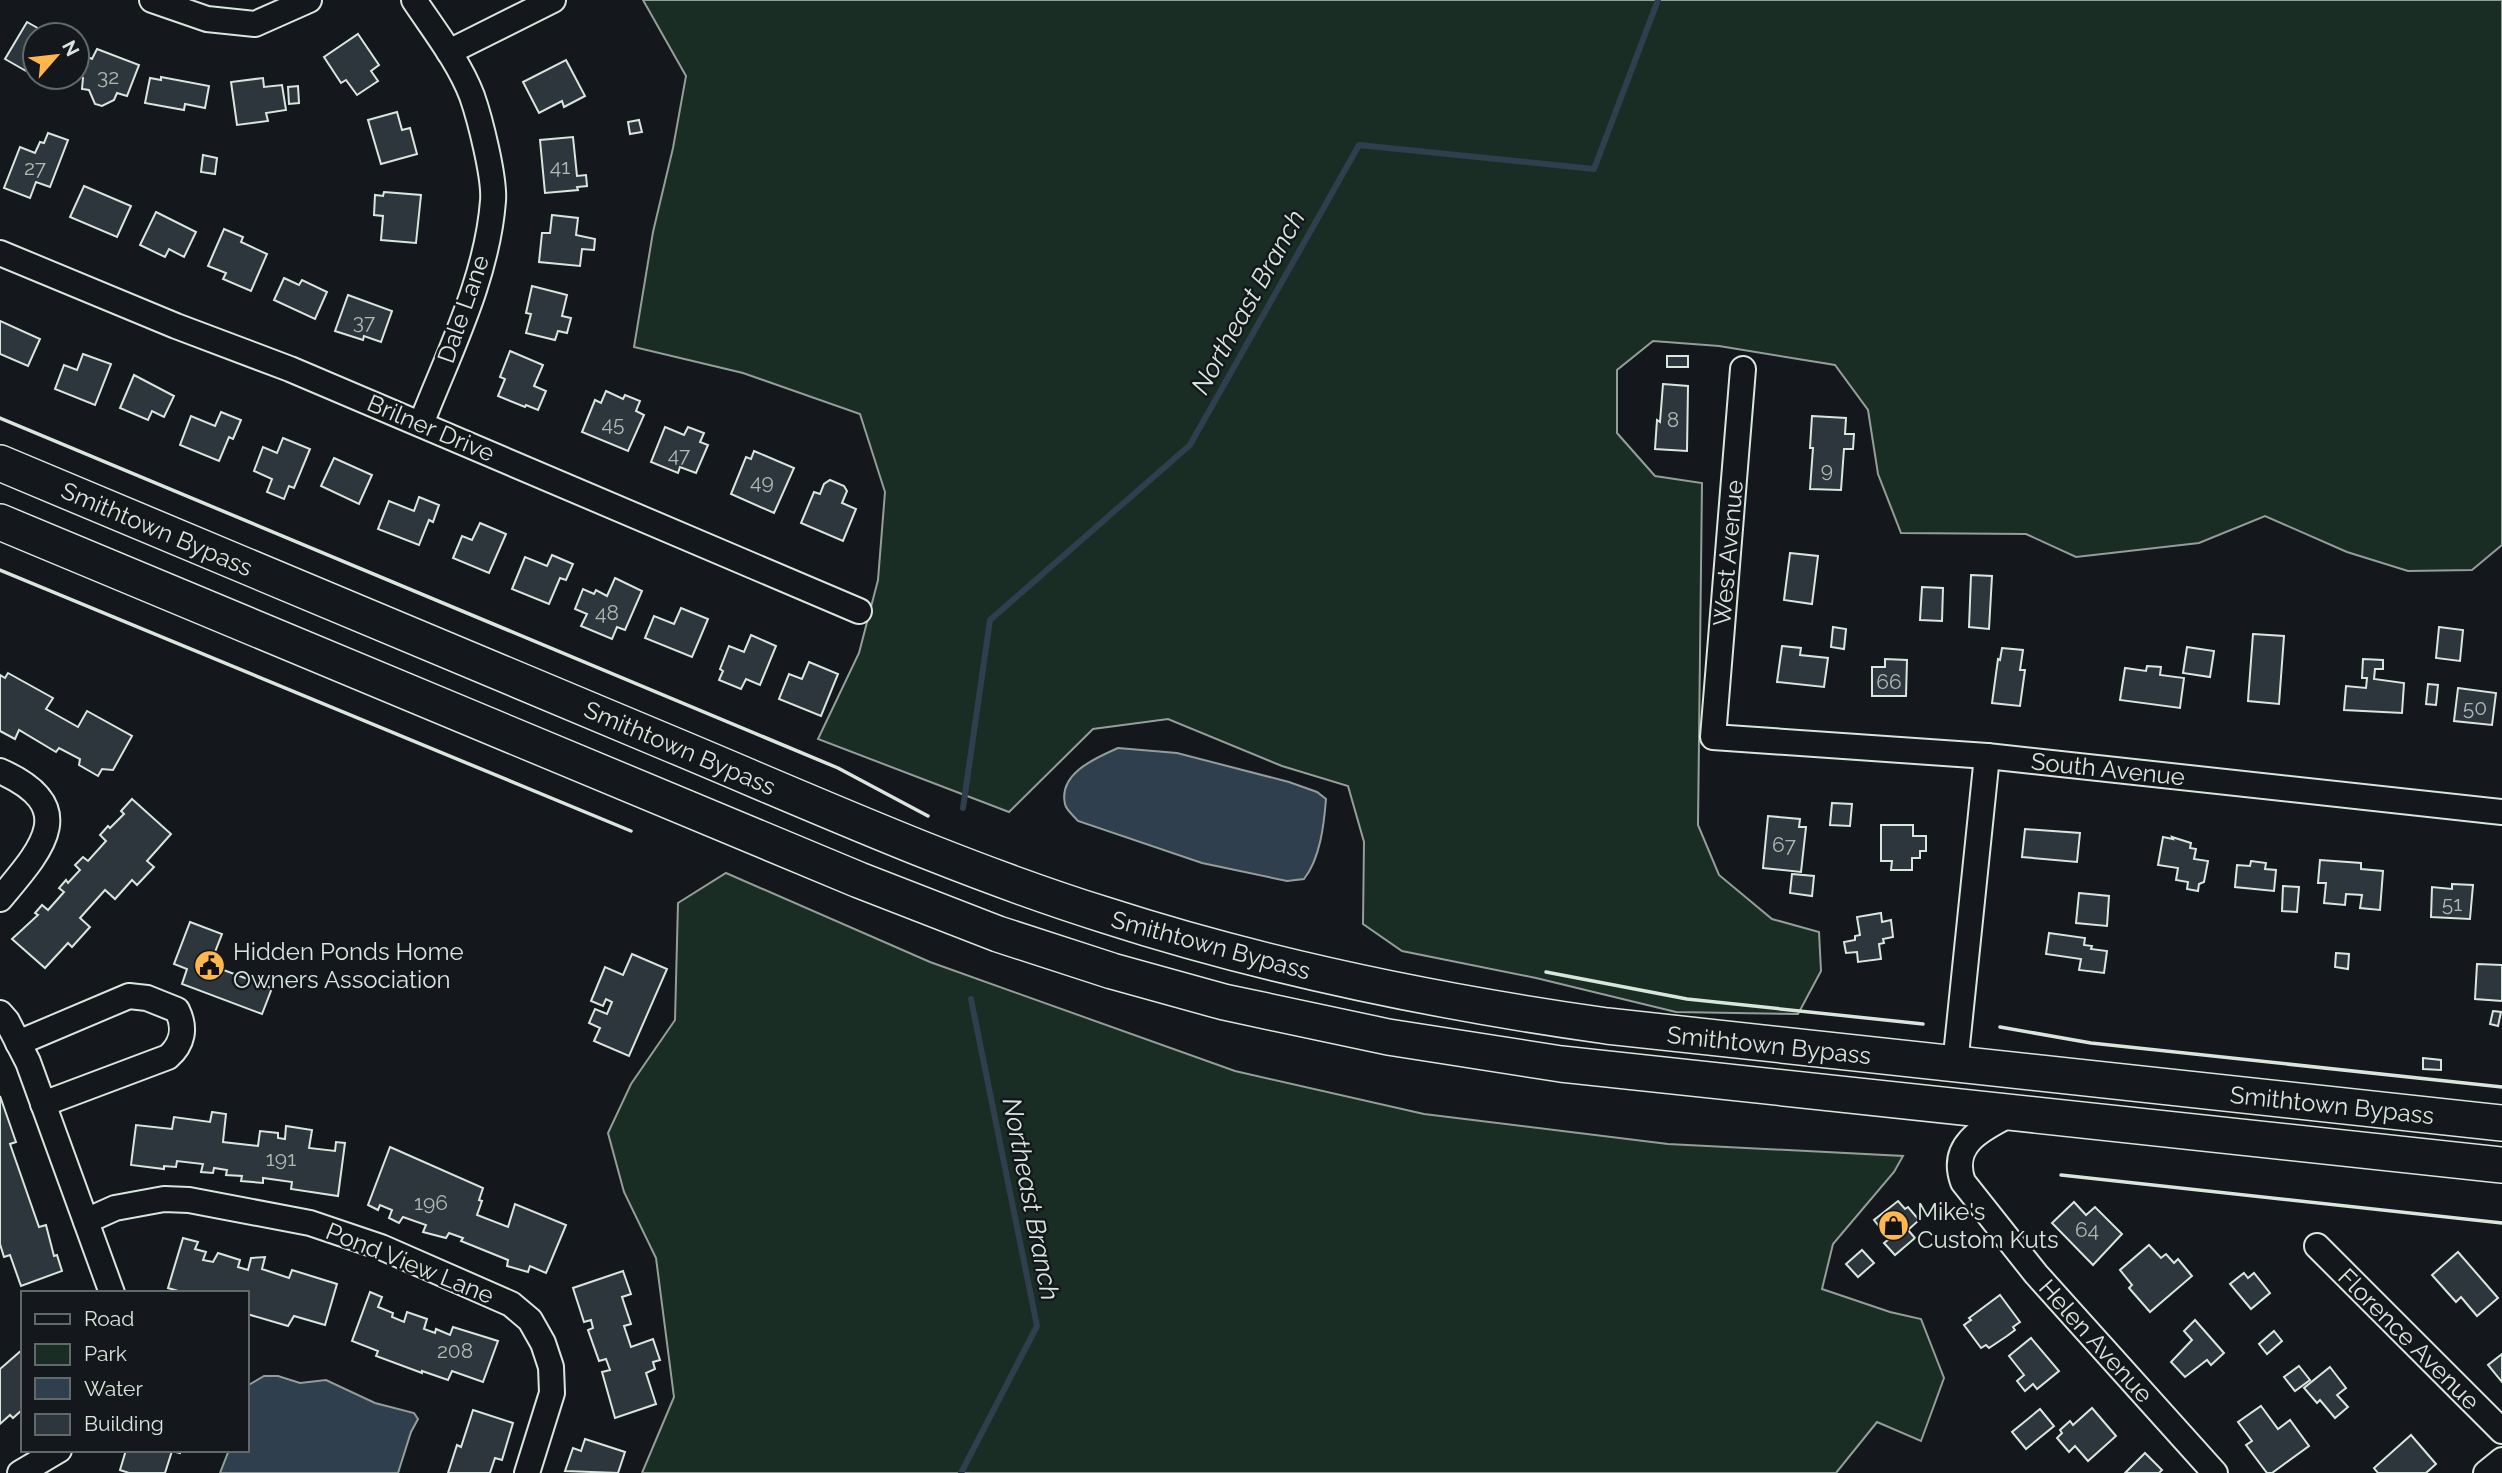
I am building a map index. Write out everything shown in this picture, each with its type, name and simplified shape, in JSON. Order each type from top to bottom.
[{"type":"highway","name":"Smithtown Bypass","points":[[0,463],[843,816],[981,871],[1113,918],[1215,948],[1324,976],[1496,1010],[1664,1033],[2502,1123]]},
{"type":"highway","name":"Smithtown Bypass","points":[[0,522],[773,846],[998,934],[1112,971],[1271,1013],[1388,1037],[1561,1064],[2502,1165]]},
{"type":"street","points":[[152,0],[207,19],[255,24],[309,0]]},
{"type":"street","name":"Dale Lane","points":[[414,0],[449,52],[471,95],[485,143],[493,199],[480,275],[421,424]]},
{"type":"street","points":[[449,52],[553,0]]},
{"type":"street","name":"Brilner Drive","points":[[0,253],[176,326],[290,369],[859,611]]},
{"type":"street","name":"West Avenue","points":[[1713,737],[1743,369]]},
{"type":"street","name":"South Avenue","points":[[1713,737],[1987,756],[2502,812]]},
{"type":"street","points":[[1955,1065],[1987,756]]},
{"type":"street","points":[[0,771],[37,792],[45,810],[48,828],[42,845],[0,899]]},
{"type":"street","points":[[18,1043],[129,996],[147,998],[177,1010],[182,1020],[181,1041],[168,1057],[43,1104]]},
{"type":"street","points":[[0,1013],[8,1021],[43,1104],[111,1291]]},
{"type":"street","name":"Helen Avenue","points":[[2013,1113],[1970,1139],[1961,1157],[1963,1182],[2035,1274],[2215,1473]]},
{"type":"street","name":"Pond View Lane","points":[[86,1221],[115,1208],[164,1199],[189,1200],[310,1223],[381,1247],[511,1304],[530,1320],[543,1343],[551,1367],[552,1393],[527,1473]]},
{"type":"street","name":"Florence Avenue","points":[[2317,1247],[2502,1431]]},
{"type":"street","points":[[20,1473],[57,1452]]},
{"type":"street","points":[[2486,1473],[2502,1460]]},
{"type":"green space","points":[[643,0],[2502,0],[2502,545],[2472,570],[2408,571],[2347,552],[2265,516],[2199,543],[2076,557],[2026,534],[1901,533],[1878,474],[1868,410],[1835,365],[1719,346],[1653,341],[1617,370],[1617,433],[1655,476],[1702,483],[1698,825],[1719,875],[1772,919],[1819,932],[1821,971],[1798,1014],[1676,1012],[1536,978],[1402,951],[1363,924],[1364,842],[1348,786],[1282,766],[1168,719],[1093,729],[1009,812],[818,739],[859,653],[878,580],[885,492],[860,414],[743,373],[634,347],[653,232],[673,148],[686,76]]},
{"type":"green space","points":[[726,873],[930,962],[1235,1071],[1424,1114],[1668,1144],[1903,1156],[1894,1172],[1833,1244],[1822,1289],[1890,1312],[1921,1319],[1944,1378],[1921,1441],[1877,1422],[1836,1473],[642,1473],[674,1397],[656,1258],[624,1192],[608,1133],[631,1084],[675,1020],[678,903]]},
{"type":"water","points":[[1118,748],[1177,753],[1289,782],[1317,792],[1326,799],[1322,830],[1314,862],[1304,879],[1287,881],[1202,863],[1078,821],[1065,804],[1067,784],[1081,768]]},
{"type":"water","points":[[264,1376],[278,1376],[300,1383],[326,1380],[375,1403],[414,1413],[418,1419],[398,1473],[220,1473],[228,1452],[248,1452],[248,1385]]},
{"type":"building","points":[[21,32],[21,68],[5,59]]},
{"type":"building","points":[[358,34],[379,65],[371,71],[378,81],[357,95],[346,80],[341,83],[324,57]]},
{"type":"building","points":[[97,49],[139,65],[127,96],[117,93],[114,100],[102,106],[95,104],[89,91],[92,59]]},
{"type":"building","points":[[566,60],[585,96],[564,107],[562,101],[539,113],[523,82]]},
{"type":"building","points":[[161,77],[209,86],[205,108],[185,104],[184,110],[145,103],[150,78],[161,80]]},
{"type":"building","points":[[263,78],[264,87],[282,85],[286,110],[266,113],[268,121],[237,125],[231,82]]},
{"type":"building","points":[[298,86],[299,103],[289,104],[288,87]]},
{"type":"building","points":[[397,112],[402,130],[410,128],[417,154],[381,164],[368,120]]},
{"type":"building","points":[[639,120],[642,132],[630,134],[628,122]]},
{"type":"building","points":[[48,133],[68,140],[50,187],[36,182],[30,198],[4,188],[20,147],[35,153]]},
{"type":"building","points":[[573,137],[577,176],[586,175],[587,186],[577,187],[578,190],[545,193],[540,140]]},
{"type":"building","points":[[203,155],[217,158],[215,174],[201,172]]},
{"type":"building","points":[[84,186],[131,206],[117,237],[70,217]]},
{"type":"building","points":[[384,192],[421,195],[416,243],[381,240],[383,216],[374,215],[375,195],[383,196]]},
{"type":"building","points":[[156,212],[196,232],[184,257],[169,249],[165,257],[140,245]]},
{"type":"building","points":[[552,215],[578,218],[576,235],[595,239],[594,250],[582,249],[580,266],[539,262],[542,233],[550,233]]},
{"type":"building","points":[[224,229],[243,237],[241,242],[267,254],[251,291],[223,279],[226,273],[208,266]]},
{"type":"building","points":[[284,278],[299,285],[302,280],[327,292],[315,319],[274,300]]},
{"type":"building","points":[[532,286],[567,295],[562,316],[571,318],[567,333],[558,331],[555,340],[526,333],[531,314],[526,313]]},
{"type":"building","points":[[348,295],[392,311],[381,342],[364,336],[363,340],[335,331]]},
{"type":"building","points":[[0,321],[40,339],[28,366],[0,354]]},
{"type":"building","points":[[510,351],[543,365],[534,386],[546,391],[538,410],[498,396],[505,379],[500,377]]},
{"type":"building","points":[[83,354],[111,364],[95,405],[55,389],[64,365],[77,370]]},
{"type":"building","points":[[1667,356],[1688,356],[1688,367],[1667,367]]},
{"type":"building","points":[[134,375],[174,396],[164,417],[152,411],[148,420],[120,408]]},
{"type":"building","points":[[1663,384],[1688,386],[1687,451],[1655,449]]},
{"type":"building","points":[[606,391],[623,399],[625,395],[640,401],[636,411],[644,415],[628,451],[582,432],[595,400],[601,403]]},
{"type":"building","points":[[221,412],[241,420],[233,439],[229,437],[219,461],[180,445],[191,416],[215,426]]},
{"type":"building","points":[[1812,416],[1846,418],[1845,434],[1854,434],[1853,449],[1844,449],[1841,490],[1810,489]]},
{"type":"building","points":[[665,427],[684,435],[688,427],[704,433],[700,442],[708,445],[696,473],[680,467],[678,473],[651,462]]},
{"type":"building","points":[[283,438],[310,449],[294,488],[289,486],[284,499],[267,492],[272,479],[254,471],[263,447],[277,453]]},
{"type":"building","points":[[754,451],[794,468],[774,513],[731,494],[746,457],[751,459]]},
{"type":"building","points":[[334,458],[372,475],[359,504],[321,486]]},
{"type":"building","points":[[830,480],[844,486],[847,491],[842,503],[856,509],[843,541],[801,523],[814,492],[820,494],[824,484]]},
{"type":"building","points":[[419,497],[439,505],[433,522],[429,520],[419,545],[378,529],[389,501],[414,511]]},
{"type":"building","points":[[480,523],[506,534],[489,573],[453,558],[462,536],[472,540]]},
{"type":"building","points":[[1790,553],[1818,556],[1812,604],[1784,600]]},
{"type":"building","points":[[552,555],[573,564],[566,580],[560,578],[549,604],[512,589],[525,557],[547,566]]},
{"type":"building","points":[[1971,575],[1992,576],[1989,629],[1969,627]]},
{"type":"building","points":[[615,578],[642,591],[625,630],[617,627],[612,639],[581,626],[587,614],[575,609],[583,589],[594,594],[596,590],[607,596]]},
{"type":"building","points":[[1922,587],[1943,588],[1942,621],[1920,620]]},
{"type":"building","points":[[681,608],[708,619],[692,657],[645,638],[654,616],[674,624]]},
{"type":"building","points":[[1833,627],[1846,629],[1844,649],[1831,647]]},
{"type":"building","points":[[2439,627],[2463,630],[2460,661],[2436,658]]},
{"type":"building","points":[[2253,634],[2284,636],[2279,704],[2248,701]]},
{"type":"building","points":[[751,635],[776,646],[760,685],[746,679],[741,689],[719,680],[723,671],[720,669],[729,646],[744,652]]},
{"type":"building","points":[[1782,646],[1801,648],[1800,655],[1828,658],[1824,687],[1777,682]]},
{"type":"building","points":[[2187,647],[2214,651],[2210,677],[2183,673]]},
{"type":"building","points":[[2002,648],[2023,650],[2020,670],[2025,670],[2020,706],[1992,703]]},
{"type":"building","points":[[1885,659],[1907,660],[1906,696],[1872,696],[1872,667],[1885,667]]},
{"type":"building","points":[[2363,659],[2383,660],[2383,669],[2375,669],[2374,679],[2404,683],[2402,713],[2344,710],[2346,686],[2366,688],[2367,678],[2362,678]]},
{"type":"building","points":[[809,662],[838,674],[821,716],[779,699],[789,674],[802,679]]},
{"type":"building","points":[[2147,666],[2161,667],[2160,675],[2184,678],[2180,708],[2120,700],[2125,668],[2146,671]]},
{"type":"building","points":[[8,673],[53,698],[46,709],[78,727],[87,711],[132,736],[113,770],[102,769],[98,776],[79,765],[80,759],[59,748],[56,752],[19,730],[15,739],[0,731],[0,675],[5,678]]},
{"type":"building","points":[[2428,684],[2438,685],[2436,705],[2426,704]]},
{"type":"building","points":[[2458,688],[2496,693],[2492,725],[2454,721]]},
{"type":"building","points":[[132,799],[171,834],[147,861],[154,867],[137,885],[132,880],[115,899],[105,890],[80,918],[90,927],[72,947],[68,943],[45,968],[12,939],[38,915],[35,913],[42,905],[48,910],[64,892],[59,888],[80,870],[75,865],[83,857],[88,861],[106,841],[100,835],[124,814],[121,811]]},
{"type":"building","points":[[1832,803],[1852,804],[1850,826],[1830,825]]},
{"type":"building","points":[[1768,816],[1800,819],[1799,827],[1806,827],[1801,872],[1763,868]]},
{"type":"building","points":[[1881,825],[1913,825],[1913,836],[1926,836],[1926,851],[1920,851],[1920,858],[1912,858],[1912,870],[1891,870],[1892,861],[1881,861]]},
{"type":"building","points":[[2025,829],[2080,833],[2077,862],[2022,857]]},
{"type":"building","points":[[2163,837],[2191,843],[2190,848],[2196,849],[2194,859],[2208,861],[2204,882],[2199,884],[2198,891],[2187,889],[2188,882],[2176,880],[2178,868],[2158,865]]},
{"type":"building","points":[[2320,860],[2361,863],[2361,869],[2383,871],[2380,910],[2360,908],[2362,895],[2346,894],[2345,905],[2324,903],[2326,883],[2318,883]]},
{"type":"building","points":[[2251,861],[2266,863],[2265,869],[2276,870],[2274,891],[2235,887],[2237,865],[2250,866]]},
{"type":"building","points":[[1792,874],[1814,876],[1812,896],[1790,893]]},
{"type":"building","points":[[2452,884],[2473,885],[2470,919],[2431,917],[2432,887],[2452,889]]},
{"type":"building","points":[[2283,886],[2299,887],[2297,912],[2282,911]]},
{"type":"building","points":[[2079,893],[2109,896],[2107,926],[2076,923]]},
{"type":"building","points":[[1881,913],[1882,922],[1891,920],[1893,937],[1883,939],[1884,943],[1879,944],[1881,959],[1858,962],[1857,952],[1846,953],[1844,942],[1855,940],[1855,936],[1860,935],[1857,917]]},
{"type":"building","points":[[190,922],[222,934],[210,965],[272,988],[262,1014],[182,984],[187,969],[174,964]]},
{"type":"building","points":[[2049,933],[2085,938],[2084,945],[2092,946],[2091,949],[2107,951],[2104,973],[2079,970],[2081,959],[2046,954]]},
{"type":"building","points":[[2336,953],[2349,954],[2348,969],[2335,967]]},
{"type":"building","points":[[632,954],[667,969],[629,1056],[594,1041],[600,1028],[589,1023],[595,1009],[607,1014],[612,1002],[606,999],[603,1006],[591,1001],[605,967],[623,975]]},
{"type":"building","points":[[2477,964],[2502,965],[2502,1001],[2475,999]]},
{"type":"building","points":[[2493,1011],[2501,1012],[2498,1026],[2490,1024]]},
{"type":"building","points":[[2423,1058],[2441,1060],[2441,1070],[2423,1069]]},
{"type":"building","points":[[0,1096],[16,1142],[10,1144],[39,1227],[46,1225],[54,1256],[57,1255],[62,1271],[21,1286],[10,1255],[4,1257],[0,1244]]},
{"type":"building","points":[[212,1112],[226,1114],[223,1142],[258,1146],[260,1131],[278,1133],[278,1138],[285,1139],[286,1126],[312,1130],[309,1148],[335,1151],[336,1142],[345,1143],[338,1196],[291,1189],[292,1182],[263,1178],[263,1183],[241,1181],[242,1176],[226,1175],[227,1170],[214,1168],[213,1173],[201,1172],[203,1164],[177,1161],[176,1167],[164,1166],[164,1169],[131,1165],[136,1125],[172,1129],[174,1117],[210,1122]]},
{"type":"building","points":[[390,1147],[483,1188],[477,1215],[508,1227],[515,1204],[566,1225],[546,1273],[530,1266],[528,1272],[507,1266],[508,1260],[461,1241],[463,1238],[449,1233],[446,1238],[423,1232],[426,1225],[403,1217],[399,1223],[389,1218],[392,1210],[380,1205],[378,1210],[368,1205]]},
{"type":"building","points":[[1898,1201],[1905,1209],[1908,1207],[1919,1220],[1908,1230],[1915,1238],[1895,1255],[1884,1243],[1889,1239],[1874,1220]]},
{"type":"building","points":[[2074,1202],[2086,1215],[2095,1207],[2122,1234],[2093,1265],[2052,1223]]},
{"type":"building","points":[[183,1238],[198,1242],[195,1249],[206,1252],[203,1260],[213,1262],[218,1253],[240,1260],[238,1267],[248,1270],[251,1258],[265,1257],[262,1269],[289,1278],[292,1270],[337,1284],[325,1325],[294,1316],[288,1326],[248,1314],[248,1291],[178,1291],[168,1288]]},
{"type":"building","points":[[2149,1245],[2161,1258],[2166,1254],[2174,1263],[2178,1259],[2192,1276],[2150,1312],[2129,1288],[2132,1285],[2120,1270]]},
{"type":"building","points":[[1862,1250],[1874,1263],[1858,1277],[1846,1264]]},
{"type":"building","points":[[2458,1252],[2498,1298],[2477,1316],[2461,1297],[2456,1302],[2432,1275]]},
{"type":"building","points":[[623,1271],[631,1294],[622,1297],[631,1324],[624,1326],[631,1347],[653,1339],[660,1360],[653,1362],[655,1369],[646,1373],[656,1404],[615,1418],[602,1372],[610,1370],[606,1359],[599,1361],[588,1330],[593,1328],[591,1320],[584,1322],[573,1288]]},
{"type":"building","points":[[2244,1273],[2248,1278],[2254,1273],[2270,1293],[2251,1309],[2230,1284]]},
{"type":"building","points":[[370,1292],[382,1297],[378,1307],[393,1313],[392,1317],[404,1322],[407,1312],[427,1319],[424,1329],[435,1333],[436,1329],[450,1335],[453,1327],[498,1341],[483,1382],[452,1371],[448,1380],[422,1373],[376,1356],[378,1351],[352,1341]]},
{"type":"building","points":[[2000,1295],[2020,1322],[2013,1327],[2015,1330],[1989,1348],[1986,1345],[1981,1348],[1964,1325],[1971,1320],[1969,1318]]},
{"type":"building","points":[[2195,1320],[2224,1353],[2211,1365],[2207,1360],[2185,1377],[2171,1362],[2192,1340],[2184,1331]]},
{"type":"building","points":[[2274,1331],[2282,1341],[2267,1354],[2259,1344]]},
{"type":"building","points":[[2031,1338],[2059,1371],[2037,1389],[2033,1384],[2025,1391],[2017,1381],[2024,1375],[2009,1356]]},
{"type":"building","points":[[21,1351],[21,1411],[13,1418],[10,1415],[0,1424],[0,1369]]},
{"type":"building","points":[[2502,1354],[2502,1382],[2488,1365]]},
{"type":"building","points":[[2299,1366],[2310,1380],[2295,1391],[2284,1377]]},
{"type":"building","points":[[2330,1367],[2346,1388],[2337,1395],[2348,1407],[2335,1418],[2320,1400],[2317,1403],[2304,1388]]},
{"type":"building","points":[[2261,1406],[2278,1429],[2290,1420],[2309,1446],[2272,1473],[2267,1473],[2246,1445],[2252,1441],[2238,1422]]},
{"type":"building","points":[[2092,1408],[2116,1436],[2088,1461],[2075,1446],[2069,1452],[2057,1438],[2062,1433],[2060,1430],[2070,1421],[2073,1425]]},
{"type":"building","points":[[2040,1409],[2054,1426],[2026,1449],[2012,1432]]},
{"type":"building","points":[[473,1410],[513,1423],[502,1460],[495,1458],[490,1473],[448,1473],[457,1445],[461,1447]]},
{"type":"building","points":[[2411,1435],[2436,1464],[2426,1473],[2378,1473],[2374,1468]]},
{"type":"building","points":[[585,1439],[625,1452],[618,1473],[565,1471],[573,1448],[581,1451]]},
{"type":"building","points":[[125,1452],[172,1452],[165,1473],[129,1473],[120,1470]]},
{"type":"building","points":[[2145,1453],[2162,1470],[2159,1473],[2125,1473]]},
{"type":"waterway","name":"Northeast Branch","points":[[963,808],[990,620],[1190,445],[1359,145],[1594,169],[1658,0]]},
{"type":"waterway","name":"Northeast Branch","points":[[961,1473],[1037,1326],[971,999]]},
{"type":"wall","points":[[0,418],[838,768],[928,816]]},
{"type":"wall","points":[[0,570],[631,831]]},
{"type":"wall","points":[[1546,972],[1687,999],[1923,1024]]},
{"type":"wall","points":[[2000,1027],[2091,1043],[2502,1087]]},
{"type":"wall","points":[[2061,1175],[2502,1223]]},
{"type":"place","name":"Hidden Ponds Home Owners Association","points":[[210,965]]},
{"type":"place","name":"Mike's Custom Kuts","points":[[1894,1225]]}]
